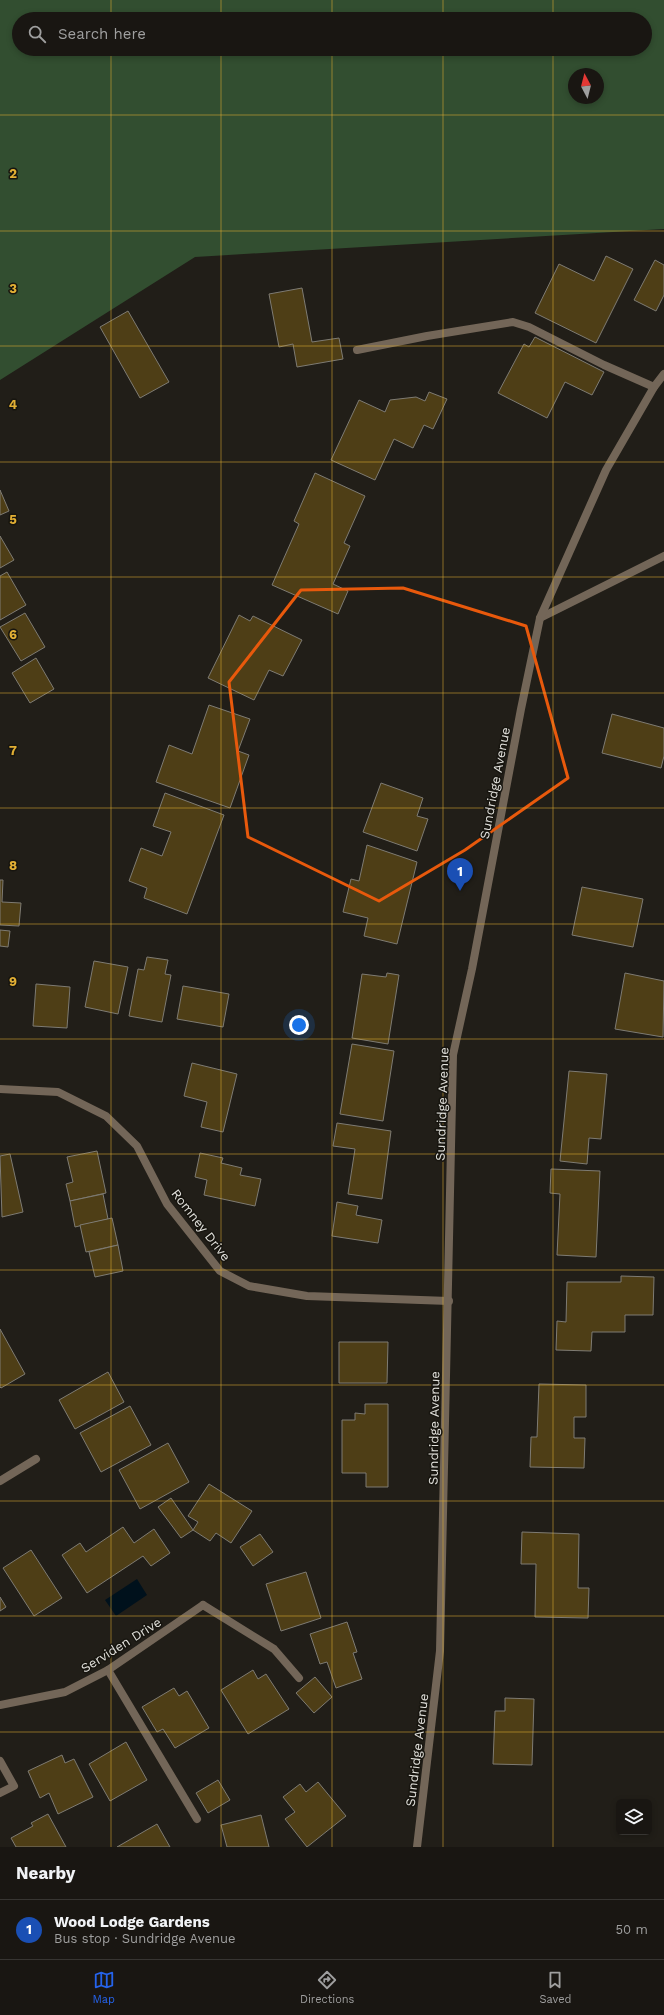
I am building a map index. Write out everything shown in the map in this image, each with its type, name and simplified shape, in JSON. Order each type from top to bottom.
[{"type":"street","points":[[357,350],[513,322],[529,327],[604,365],[654,388]]},
{"type":"street","name":"Sundridge Avenue","points":[[417,1847],[440,1651],[449,1301],[453,1055],[472,969],[521,709],[540,618],[606,470],[654,388],[664,374]]},
{"type":"street","points":[[540,618],[664,556]]},
{"type":"street","name":"Romney Drive","points":[[0,1089],[58,1092],[106,1116],[137,1146],[166,1204],[220,1271],[249,1286],[307,1296],[449,1301]]},
{"type":"street","points":[[0,1481],[36,1459]]},
{"type":"street","name":"Serviden Drive","points":[[0,1705],[65,1692],[108,1670],[203,1605],[274,1649],[299,1678]]},
{"type":"street","points":[[108,1670],[197,1819]]},
{"type":"street","points":[[0,1761],[14,1786],[0,1793]]},
{"type":"highlighted area","points":[[403,588],[526,626],[568,778],[465,850],[379,901],[248,837],[229,682],[301,590]]},
{"type":"green space","points":[[0,0],[664,0],[664,229],[195,257],[0,380]]},
{"type":"water","points":[[137,1579],[147,1595],[116,1616],[105,1600]]},
{"type":"building","points":[[606,256],[633,269],[596,343],[535,313],[559,264],[594,281]]},
{"type":"building","points":[[655,260],[664,265],[664,295],[656,311],[634,300]]},
{"type":"building","points":[[302,288],[312,342],[339,338],[343,359],[297,367],[293,344],[279,347],[269,294]]},
{"type":"building","points":[[128,311],[169,382],[140,398],[100,327]]},
{"type":"building","points":[[535,337],[604,372],[592,395],[565,382],[547,418],[498,393],[524,344],[529,347]]},
{"type":"building","points":[[429,392],[447,399],[433,429],[424,425],[413,448],[394,439],[375,480],[331,460],[359,400],[385,412],[390,400],[416,397],[425,401]]},
{"type":"building","points":[[315,473],[365,496],[344,543],[350,546],[333,584],[348,591],[338,614],[272,585],[299,524],[294,521]]},
{"type":"building","points":[[0,490],[9,511],[0,515]]},
{"type":"building","points":[[0,536],[14,560],[0,568]]},
{"type":"building","points":[[7,572],[26,605],[0,620],[0,576]]},
{"type":"building","points":[[25,613],[45,647],[21,661],[0,627]]},
{"type":"building","points":[[239,615],[250,621],[253,616],[302,640],[283,676],[269,670],[254,700],[208,678]]},
{"type":"building","points":[[36,658],[54,689],[30,703],[12,673]]},
{"type":"building","points":[[209,705],[250,719],[238,751],[249,755],[230,808],[156,782],[169,745],[192,754]]},
{"type":"building","points":[[612,714],[664,728],[664,756],[661,768],[602,753]]},
{"type":"building","points":[[381,783],[423,798],[417,816],[428,819],[417,851],[363,832]]},
{"type":"building","points":[[165,793],[224,815],[187,914],[144,898],[147,888],[129,881],[141,848],[162,856],[171,832],[153,826]]},
{"type":"building","points":[[367,845],[417,862],[397,944],[364,936],[368,918],[343,912],[351,879],[359,881]]},
{"type":"building","points":[[0,880],[3,880],[2,902],[21,903],[19,926],[0,925]]},
{"type":"building","points":[[582,887],[643,899],[633,947],[572,935]]},
{"type":"building","points":[[0,930],[10,931],[8,947],[0,946]]},
{"type":"building","points":[[147,957],[168,960],[165,974],[171,975],[162,1022],[129,1016],[138,969],[144,970]]},
{"type":"building","points":[[94,961],[128,967],[118,1014],[85,1007]]},
{"type":"building","points":[[387,973],[399,975],[388,1044],[352,1038],[362,974],[386,977]]},
{"type":"building","points":[[625,973],[664,981],[663,1037],[615,1029]]},
{"type":"building","points":[[36,984],[70,987],[67,1028],[33,1026]]},
{"type":"building","points":[[183,986],[229,994],[223,1027],[177,1019]]},
{"type":"building","points":[[352,1044],[394,1051],[383,1121],[340,1114]]},
{"type":"building","points":[[192,1063],[237,1074],[223,1132],[201,1127],[207,1102],[184,1096]]},
{"type":"building","points":[[569,1071],[607,1074],[601,1139],[589,1138],[587,1164],[560,1161]]},
{"type":"building","points":[[337,1123],[391,1131],[382,1199],[348,1194],[355,1149],[333,1146]]},
{"type":"building","points":[[97,1151],[106,1193],[70,1201],[66,1184],[73,1182],[67,1157]]},
{"type":"building","points":[[200,1153],[223,1158],[221,1163],[242,1168],[240,1175],[261,1179],[255,1206],[204,1195],[207,1180],[195,1177]]},
{"type":"building","points":[[10,1154],[23,1212],[2,1217],[0,1156]]},
{"type":"building","points":[[551,1169],[600,1171],[596,1257],[557,1255],[560,1194],[550,1193]]},
{"type":"building","points":[[103,1194],[108,1219],[75,1227],[70,1201]]},
{"type":"building","points":[[337,1202],[358,1206],[356,1215],[382,1220],[378,1243],[332,1236]]},
{"type":"building","points":[[112,1218],[118,1245],[86,1252],[80,1225]]},
{"type":"building","points":[[118,1245],[123,1271],[95,1277],[89,1252]]},
{"type":"building","points":[[621,1276],[654,1277],[653,1315],[625,1315],[625,1332],[592,1332],[591,1351],[556,1350],[557,1321],[566,1322],[567,1282],[621,1282]]},
{"type":"building","points":[[0,1329],[25,1374],[1,1388],[0,1387]]},
{"type":"building","points":[[339,1342],[388,1342],[387,1383],[339,1383]]},
{"type":"building","points":[[108,1372],[124,1402],[75,1429],[59,1400]]},
{"type":"building","points":[[539,1384],[586,1385],[586,1417],[574,1417],[574,1438],[585,1438],[584,1468],[530,1467],[531,1437],[537,1437]]},
{"type":"building","points":[[365,1404],[388,1404],[388,1487],[366,1487],[366,1473],[342,1473],[342,1420],[355,1420],[355,1413],[365,1414]]},
{"type":"building","points":[[130,1406],[151,1445],[101,1472],[80,1433]]},
{"type":"building","points":[[168,1443],[189,1482],[140,1509],[119,1470]]},
{"type":"building","points":[[209,1484],[252,1511],[231,1543],[216,1533],[210,1541],[193,1530],[198,1522],[188,1516]]},
{"type":"building","points":[[171,1498],[193,1530],[181,1538],[158,1507]]},
{"type":"building","points":[[123,1527],[134,1543],[154,1529],[170,1553],[151,1566],[143,1556],[87,1593],[62,1555],[80,1543],[86,1552]]},
{"type":"building","points":[[522,1532],[579,1534],[578,1588],[589,1588],[588,1618],[535,1617],[536,1564],[521,1564]]},
{"type":"building","points":[[260,1534],[273,1552],[253,1566],[240,1547]]},
{"type":"building","points":[[31,1550],[62,1598],[34,1616],[3,1568]]},
{"type":"building","points":[[306,1572],[321,1618],[281,1631],[266,1584]]},
{"type":"building","points":[[0,1597],[6,1607],[0,1611]]},
{"type":"building","points":[[347,1622],[357,1652],[353,1653],[362,1679],[336,1688],[327,1662],[320,1664],[310,1634]]},
{"type":"building","points":[[253,1670],[258,1679],[266,1674],[289,1709],[248,1734],[221,1690]]},
{"type":"building","points":[[315,1677],[332,1697],[314,1713],[296,1693]]},
{"type":"building","points":[[174,1688],[179,1696],[187,1691],[209,1728],[175,1748],[163,1729],[157,1732],[142,1707]]},
{"type":"building","points":[[505,1698],[534,1699],[532,1765],[493,1764],[495,1711],[505,1711]]},
{"type":"building","points":[[126,1742],[147,1780],[110,1801],[89,1764]]},
{"type":"building","points":[[62,1755],[65,1763],[74,1759],[93,1797],[58,1814],[49,1793],[40,1798],[28,1771]]},
{"type":"building","points":[[218,1780],[230,1800],[208,1813],[196,1793]]},
{"type":"building","points":[[318,1782],[346,1816],[307,1847],[285,1819],[295,1812],[283,1797],[300,1784],[306,1792]]},
{"type":"building","points":[[48,1814],[66,1847],[16,1847],[11,1838],[33,1826],[31,1823]]},
{"type":"building","points":[[261,1815],[269,1847],[227,1847],[221,1825]]},
{"type":"building","points":[[157,1824],[170,1847],[117,1847]]},
{"type":"place","name":"Wood Lodge Gardens","points":[[460,891]]}]
